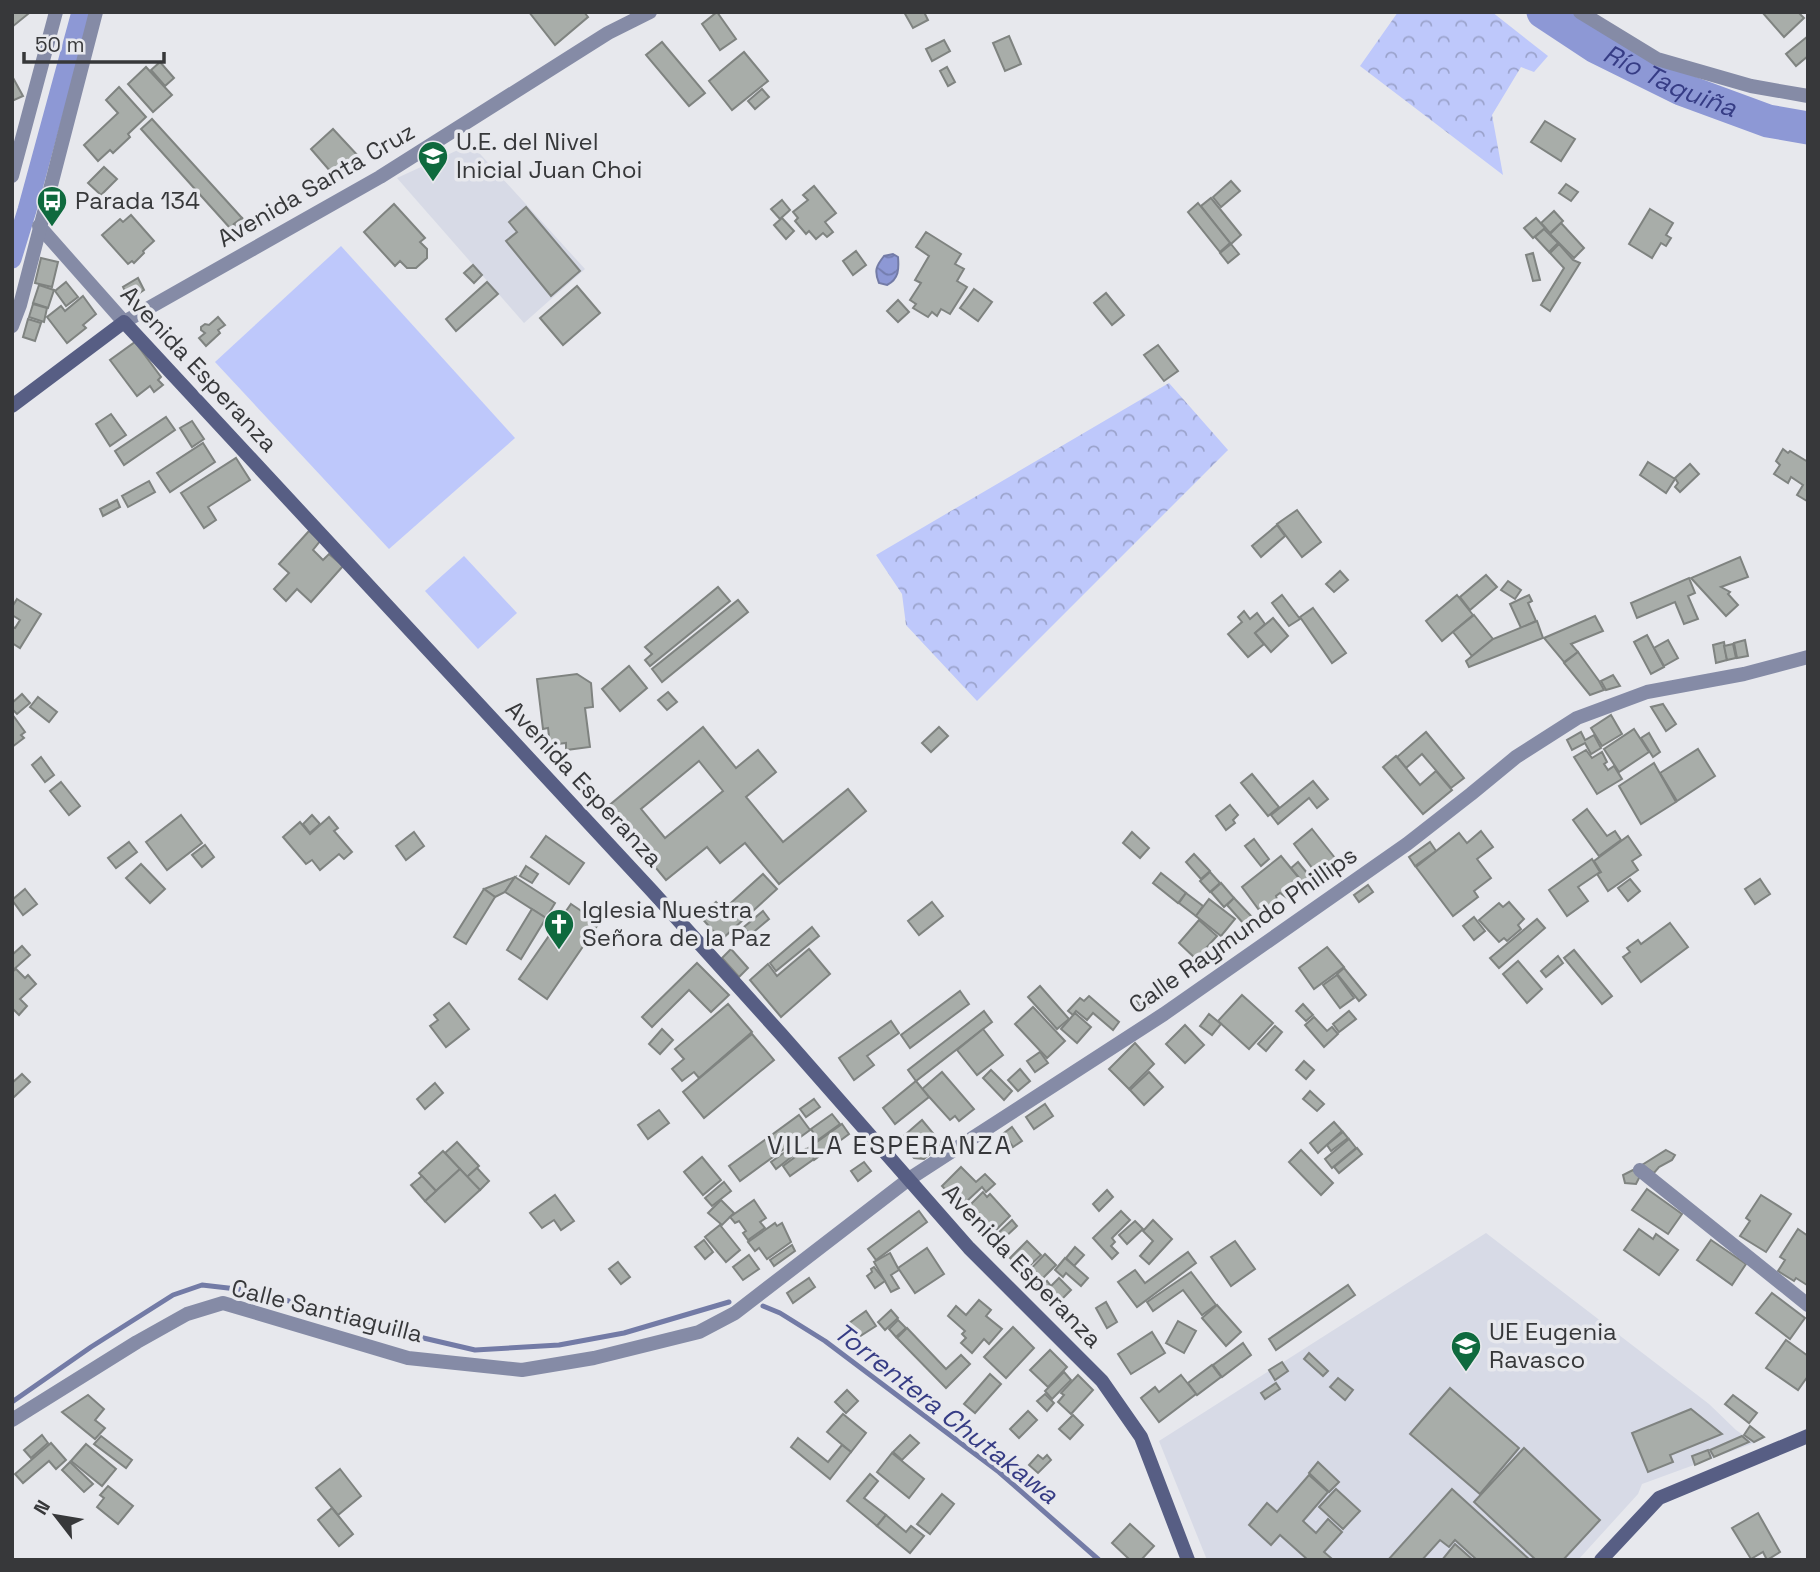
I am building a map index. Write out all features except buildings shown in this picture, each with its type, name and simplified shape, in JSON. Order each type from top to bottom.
[{"type":"main road","name":"Avenida Santa Cruz","points":[[12,406],[124,322]]},
{"type":"main road","name":"Avenida Esperanza","points":[[124,322],[652,891],[969,1248],[1102,1381],[1141,1437],[1188,1560]]},
{"type":"main road","points":[[1601,1560],[1659,1498],[1808,1436]]},
{"type":"street","points":[[12,176],[56,12]]},
{"type":"street","points":[[12,326],[20,305],[96,12]]},
{"type":"street","name":"Avenida Santa Cruz","points":[[124,322],[380,177],[608,33],[650,12]]},
{"type":"street","points":[[1580,12],[1657,59],[1751,86],[1808,96]]},
{"type":"street","name":"Avenida Esperanza","points":[[40,226],[124,322]]},
{"type":"street","name":"Calle Raymundo Phillips","points":[[738,1311],[909,1180],[1164,1014],[1407,844],[1516,757],[1577,718],[1647,692],[1744,674],[1808,657]]},
{"type":"street","points":[[1640,1170],[1808,1305]]},
{"type":"street","name":"Calle Santiaguilla","points":[[12,1420],[147,1336],[187,1314],[223,1303],[408,1358],[522,1370],[594,1358],[699,1332],[738,1311]]},
{"type":"shaded area","points":[[471,144],[585,269],[524,323],[397,178]]},
{"type":"shaded area","name":"UE Eugenia Ravasco","points":[[1486,1233],[1709,1404],[1754,1443],[1642,1484],[1638,1494],[1578,1560],[1207,1560],[1159,1441]]},
{"type":"green space","points":[[1398,12],[1492,12],[1548,56],[1534,72],[1521,67],[1492,115],[1503,175],[1360,66]]},
{"type":"green space","points":[[341,246],[515,438],[389,549],[215,362]]},
{"type":"green space","points":[[1169,383],[1228,450],[977,701],[906,625],[902,594],[876,555]]},
{"type":"green space","points":[[464,556],[517,613],[478,649],[425,591]]},
{"type":"water","points":[[893,254],[898,257],[896,277],[887,285],[879,283],[876,272],[878,266],[884,256]]},
{"type":"waterway","points":[[12,259],[81,12]]},
{"type":"waterway","name":"Río Taquiña","points":[[1543,12],[1596,47],[1681,89],[1768,121],[1808,128]]},
{"type":"waterway","name":"Torrentera Chutakawa","points":[[12,1402],[173,1295],[202,1285],[254,1291],[389,1330],[475,1350],[559,1345],[624,1333],[729,1302]]},
{"type":"waterway","name":"Torrentera Chutakawa","points":[[763,1306],[780,1313],[825,1341],[999,1472],[1099,1560]]},
{"type":"place","name":"U.E. del Nivel Inicial Juan Choi","points":[[433,183]]},
{"type":"place","name":"Parada 134","points":[[52,228]]},
{"type":"place","name":"Iglesia Nuestra Señora de la Paz","points":[[559,951]]},
{"type":"place","name":"UE Eugenia Ravasco","points":[[1466,1373]]},
{"type":"district","name":"VILLA ESPERANZA","points":[[890,1145]]}]
